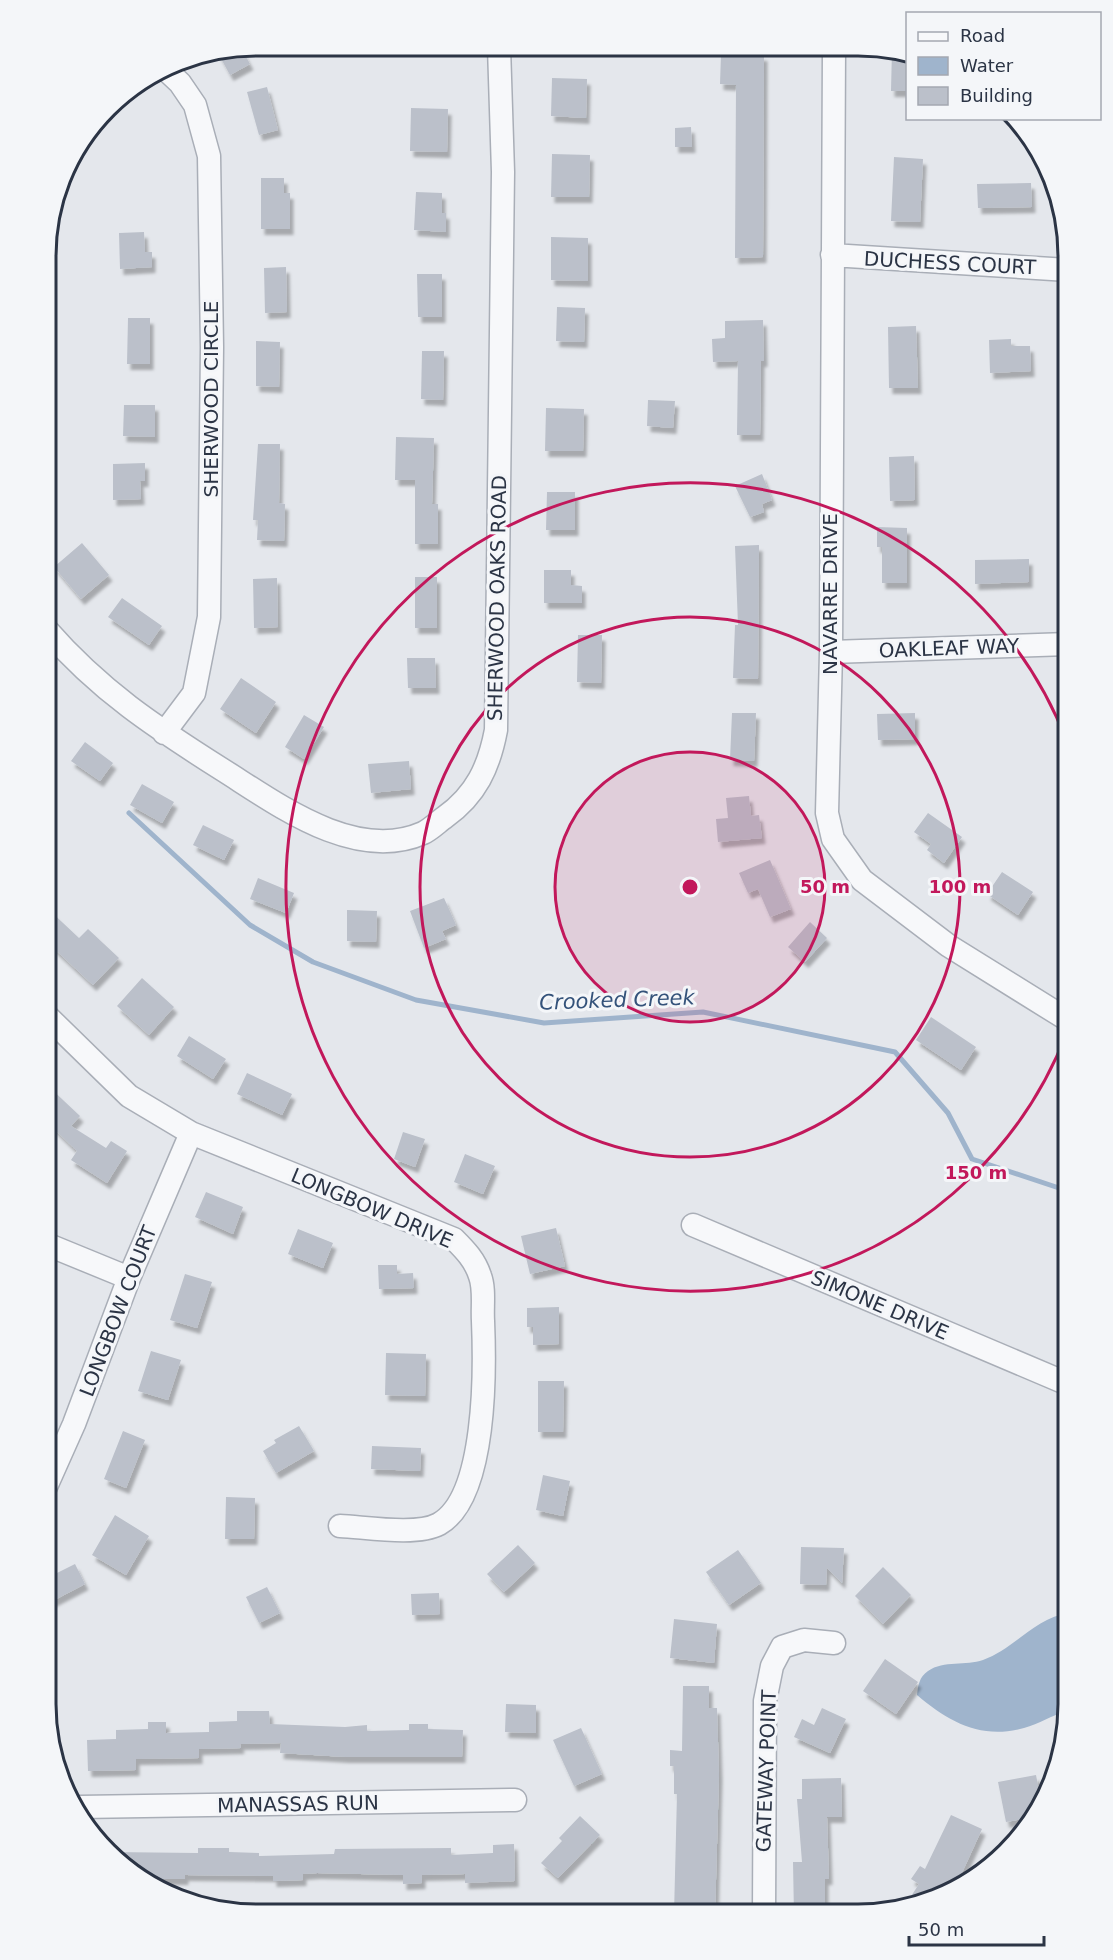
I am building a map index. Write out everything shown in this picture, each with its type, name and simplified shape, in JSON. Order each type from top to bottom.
[{"type":"street","name":"SHERWOOD OAKS ROAD","points":[[56,639],[106,690],[164,733],[302,819],[343,836],[369,840],[396,839],[423,833],[465,803],[490,756],[496,730],[503,172],[499,56]]},
{"type":"street","name":"NAVARRE DRIVE","points":[[834,56],[831,652],[827,813],[833,839],[862,880],[949,946],[1057,1013]]},
{"type":"street","name":"SHERWOOD CIRCLE","points":[[164,733],[195,693],[207,634],[212,347],[209,156],[195,105],[180,83],[171,74]]},
{"type":"street","name":"DUCHESS COURT","points":[[832,255],[1058,269]]},
{"type":"street","name":"OAKLEAF WAY","points":[[831,652],[1058,644]]},
{"type":"street","name":"LONGBOW DRIVE","points":[[56,1025],[129,1096],[192,1132],[454,1239],[471,1256],[481,1278],[485,1376],[484,1416],[470,1476],[458,1503],[440,1523],[419,1529],[340,1526]]},
{"type":"street","name":"LONGBOW COURT","points":[[56,1464],[74,1424],[129,1278],[192,1132]]},
{"type":"street","name":"SIMONE DRIVE","points":[[693,1225],[1057,1379]]},
{"type":"street","points":[[56,1248],[129,1278]]},
{"type":"street","name":"GATEWAY POINT","points":[[764,1904],[765,1701],[772,1666],[782,1647],[804,1641],[834,1643]]},
{"type":"street","name":"MANASSAS RUN","points":[[84,1807],[515,1800]]},
{"type":"water","points":[[1056,1616],[1057,1715],[1024,1728],[994,1732],[966,1726],[941,1713],[917,1695],[921,1679],[928,1671],[941,1665],[983,1660],[1005,1649],[1035,1627]]},
{"type":"building","points":[[246,56],[250,64],[230,75],[221,59]]},
{"type":"building","points":[[721,56],[764,56],[763,257],[735,258],[736,85],[720,84]]},
{"type":"building","points":[[892,59],[906,62],[906,91],[891,91]]},
{"type":"building","points":[[552,78],[587,79],[586,118],[551,116]]},
{"type":"building","points":[[267,87],[278,130],[259,135],[247,92]]},
{"type":"building","points":[[411,108],[448,109],[447,152],[410,151]]},
{"type":"building","points":[[691,127],[692,147],[675,147],[675,128]]},
{"type":"building","points":[[552,154],[590,155],[589,197],[551,197]]},
{"type":"building","points":[[894,157],[923,159],[920,222],[891,221]]},
{"type":"building","points":[[261,178],[284,178],[284,193],[290,193],[290,229],[261,229]]},
{"type":"building","points":[[1031,183],[1032,207],[978,208],[977,184]]},
{"type":"building","points":[[416,192],[442,193],[442,213],[446,213],[446,232],[414,230]]},
{"type":"building","points":[[144,232],[145,252],[152,252],[152,267],[120,269],[119,233]]},
{"type":"building","points":[[551,237],[588,238],[588,281],[551,280]]},
{"type":"building","points":[[286,267],[287,312],[265,313],[264,268]]},
{"type":"building","points":[[417,274],[442,274],[442,317],[418,317]]},
{"type":"building","points":[[557,307],[585,308],[584,342],[556,341]]},
{"type":"building","points":[[128,318],[150,318],[150,364],[127,364]]},
{"type":"building","points":[[763,320],[764,361],[761,361],[760,435],[737,435],[738,361],[713,362],[712,339],[725,338],[725,321]]},
{"type":"building","points":[[916,326],[918,388],[889,388],[888,327]]},
{"type":"building","points":[[1011,339],[1011,346],[1030,346],[1031,371],[990,373],[989,340]]},
{"type":"building","points":[[256,341],[280,342],[279,387],[256,386]]},
{"type":"building","points":[[422,351],[444,351],[443,400],[421,399]]},
{"type":"building","points":[[648,400],[675,401],[673,428],[647,426]]},
{"type":"building","points":[[124,405],[155,405],[155,437],[123,436]]},
{"type":"building","points":[[546,408],[584,409],[583,451],[545,451]]},
{"type":"building","points":[[396,437],[434,438],[432,504],[438,504],[438,544],[415,544],[415,480],[395,480]]},
{"type":"building","points":[[258,444],[280,444],[279,503],[285,504],[284,541],[257,540],[258,520],[253,520]]},
{"type":"building","points":[[914,456],[915,500],[890,501],[889,457]]},
{"type":"building","points":[[145,463],[145,481],[140,481],[141,499],[113,500],[113,464]]},
{"type":"building","points":[[762,474],[772,500],[762,504],[764,512],[750,517],[735,486]]},
{"type":"building","points":[[547,492],[575,492],[575,530],[546,530]]},
{"type":"building","points":[[877,527],[907,528],[907,583],[882,583],[882,547],[877,547]]},
{"type":"building","points":[[82,543],[109,575],[81,599],[56,569],[56,565]]},
{"type":"building","points":[[759,545],[758,679],[733,678],[735,625],[738,625],[735,546]]},
{"type":"building","points":[[1029,559],[1029,582],[975,584],[975,560]]},
{"type":"building","points":[[544,570],[571,570],[571,585],[582,586],[582,603],[544,603]]},
{"type":"building","points":[[415,577],[437,577],[437,628],[415,628]]},
{"type":"building","points":[[277,578],[278,627],[254,628],[253,579]]},
{"type":"building","points":[[122,598],[162,626],[149,645],[108,617]]},
{"type":"building","points":[[578,635],[602,635],[601,683],[577,682]]},
{"type":"building","points":[[407,658],[435,658],[436,688],[408,688]]},
{"type":"building","points":[[241,678],[276,702],[256,733],[220,709]]},
{"type":"building","points":[[732,713],[756,713],[754,761],[730,760]]},
{"type":"building","points":[[915,713],[915,739],[878,740],[877,714]]},
{"type":"building","points":[[304,715],[324,727],[304,759],[285,747]]},
{"type":"building","points":[[85,742],[113,763],[100,781],[71,761]]},
{"type":"building","points":[[409,761],[411,789],[371,793],[368,764]]},
{"type":"building","points":[[142,784],[174,802],[162,823],[130,805]]},
{"type":"building","points":[[749,796],[751,816],[759,815],[762,838],[718,842],[716,819],[728,818],[726,798]]},
{"type":"building","points":[[928,813],[962,837],[944,863],[927,850],[931,844],[914,832]]},
{"type":"building","points":[[203,825],[234,840],[224,860],[193,845]]},
{"type":"building","points":[[770,860],[791,909],[770,917],[758,889],[748,893],[739,873]]},
{"type":"building","points":[[1002,872],[1033,892],[1018,915],[987,894]]},
{"type":"building","points":[[258,878],[294,893],[286,913],[250,899]]},
{"type":"building","points":[[444,898],[456,925],[442,931],[446,939],[424,948],[410,911]]},
{"type":"building","points":[[347,910],[377,911],[376,942],[347,941]]},
{"type":"building","points":[[56,916],[79,938],[88,929],[119,958],[93,985],[56,950]]},
{"type":"building","points":[[810,922],[827,938],[805,962],[788,947]]},
{"type":"building","points":[[142,978],[174,1007],[149,1035],[117,1006]]},
{"type":"building","points":[[931,1017],[976,1047],[961,1070],[916,1040]]},
{"type":"building","points":[[189,1036],[226,1059],[213,1079],[177,1056]]},
{"type":"building","points":[[247,1073],[292,1094],[282,1115],[237,1094]]},
{"type":"building","points":[[56,1093],[80,1116],[71,1126],[106,1148],[111,1141],[127,1151],[107,1183],[71,1160],[77,1151],[56,1131]]},
{"type":"building","points":[[403,1132],[425,1139],[415,1167],[394,1159]]},
{"type":"building","points":[[465,1154],[495,1166],[483,1194],[454,1182]]},
{"type":"building","points":[[206,1192],[243,1207],[233,1234],[195,1217]]},
{"type":"building","points":[[556,1228],[565,1266],[530,1274],[521,1236]]},
{"type":"building","points":[[298,1229],[333,1243],[323,1268],[288,1254]]},
{"type":"building","points":[[378,1265],[397,1265],[397,1274],[413,1273],[414,1288],[379,1289]]},
{"type":"building","points":[[185,1274],[212,1282],[197,1328],[170,1320]]},
{"type":"building","points":[[559,1307],[559,1344],[533,1345],[533,1327],[527,1327],[527,1308]]},
{"type":"building","points":[[151,1351],[181,1360],[168,1400],[138,1391]]},
{"type":"building","points":[[386,1353],[426,1354],[425,1396],[385,1395]]},
{"type":"building","points":[[538,1381],[564,1381],[563,1432],[538,1432]]},
{"type":"building","points":[[299,1426],[314,1451],[276,1473],[263,1451],[276,1443],[274,1440]]},
{"type":"building","points":[[123,1431],[145,1440],[126,1488],[104,1479]]},
{"type":"building","points":[[372,1446],[421,1448],[420,1471],[371,1469]]},
{"type":"building","points":[[543,1475],[570,1481],[563,1516],[536,1510]]},
{"type":"building","points":[[226,1497],[255,1498],[254,1539],[225,1539]]},
{"type":"building","points":[[115,1515],[149,1536],[126,1575],[92,1555]]},
{"type":"building","points":[[518,1545],[535,1563],[504,1592],[487,1574]]},
{"type":"building","points":[[801,1547],[844,1548],[842,1583],[827,1568],[826,1585],[800,1584]]},
{"type":"building","points":[[738,1550],[761,1583],[729,1605],[706,1572]]},
{"type":"building","points":[[75,1564],[85,1584],[56,1599],[56,1574]]},
{"type":"building","points":[[883,1567],[911,1595],[883,1624],[855,1596]]},
{"type":"building","points":[[267,1587],[280,1613],[259,1623],[246,1597]]},
{"type":"building","points":[[439,1593],[440,1614],[412,1615],[411,1594]]},
{"type":"building","points":[[674,1619],[717,1624],[714,1663],[670,1658]]},
{"type":"building","points":[[885,1659],[918,1682],[896,1714],[863,1691]]},
{"type":"building","points":[[683,1686],[709,1686],[709,1708],[717,1708],[719,1775],[715,1904],[674,1904],[677,1794],[674,1794],[674,1766],[670,1766],[670,1750],[682,1751]]},
{"type":"building","points":[[506,1704],[536,1705],[536,1733],[505,1732]]},
{"type":"building","points":[[822,1708],[846,1719],[830,1753],[794,1737],[802,1719],[814,1725]]},
{"type":"building","points":[[237,1711],[269,1711],[270,1724],[345,1727],[367,1725],[367,1731],[409,1730],[409,1724],[428,1724],[428,1729],[463,1730],[462,1757],[346,1757],[280,1753],[281,1743],[240,1744],[241,1748],[199,1749],[199,1758],[136,1759],[136,1770],[88,1771],[87,1740],[116,1739],[116,1730],[148,1729],[148,1722],[166,1722],[166,1733],[209,1732],[209,1722],[237,1721]]},
{"type":"building","points":[[581,1728],[602,1774],[574,1786],[553,1740]]},
{"type":"building","points":[[1036,1775],[1039,1789],[1021,1819],[1006,1822],[998,1782]]},
{"type":"building","points":[[841,1778],[842,1817],[827,1817],[829,1879],[825,1879],[825,1904],[794,1904],[793,1862],[802,1862],[797,1799],[802,1799],[802,1779]]},
{"type":"building","points":[[951,1815],[982,1829],[961,1875],[946,1884],[910,1897],[919,1884],[911,1879],[920,1866],[925,1869]]},
{"type":"building","points":[[580,1816],[600,1835],[558,1878],[541,1863],[562,1841],[559,1838]]},
{"type":"building","points":[[514,1844],[515,1881],[465,1883],[465,1874],[422,1875],[422,1883],[403,1884],[403,1875],[317,1873],[303,1874],[303,1880],[273,1881],[273,1876],[185,1875],[185,1879],[159,1879],[121,1852],[198,1853],[198,1848],[229,1848],[229,1852],[259,1853],[259,1856],[334,1854],[335,1849],[451,1848],[451,1855],[493,1853],[493,1845]]},
{"type":"waterway","name":"Crooked Creek","points":[[129,813],[250,925],[313,962],[416,1000],[544,1023],[703,1012],[895,1052],[948,1113],[972,1159],[1057,1187]]}]
